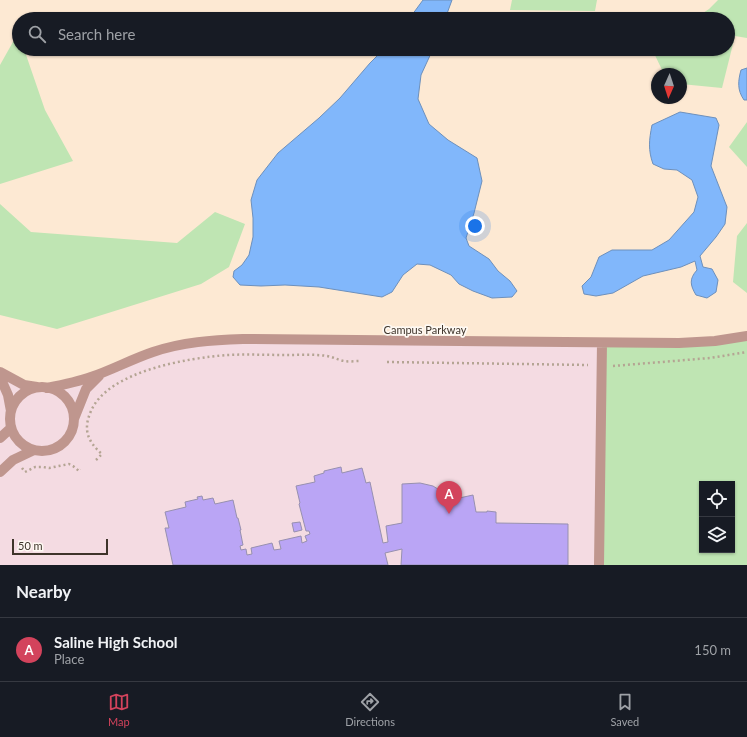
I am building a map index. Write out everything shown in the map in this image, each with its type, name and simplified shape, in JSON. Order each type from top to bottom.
[{"type":"street","name":"Campus Parkway","points":[[44,388],[77,381],[135,358],[171,347],[190,343],[229,339],[602,343],[697,342],[726,340],[747,336]]},
{"type":"street","points":[[599,565],[602,343]]},
{"type":"street","name":"Campus Parkway","points":[[74,419],[86,389],[97,377],[107,370]]},
{"type":"street","points":[[0,372],[24,385],[44,388],[59,393],[69,402],[73,410],[74,426],[64,443],[55,449],[45,451],[34,450],[26,447],[20,442],[11,423],[10,401],[5,386],[0,378]]},
{"type":"street","points":[[0,438],[11,423],[11,411],[19,397],[26,392],[44,388]]},
{"type":"street","points":[[0,472],[13,460],[34,450]]},
{"type":"path","points":[[613,366],[710,358],[747,352]]},
{"type":"path","points":[[96,460],[102,454],[92,444],[87,433],[90,415],[95,404],[102,394],[146,371],[186,360],[234,355],[327,356],[346,361],[360,361]]},
{"type":"path","points":[[387,362],[588,365]]},
{"type":"path","points":[[21,465],[24,472],[35,467],[49,468],[69,464],[78,471],[80,469]]},
{"type":"shaded area","points":[[190,343],[602,343],[599,565],[0,565],[0,372],[41,387],[62,385]]},
{"type":"green space","points":[[512,0],[597,0],[595,11],[510,10]]},
{"type":"green space","points":[[718,0],[747,0],[747,38],[735,36],[735,12],[704,12]]},
{"type":"green space","points":[[12,44],[12,56],[26,56],[45,110],[73,161],[0,184],[0,65]]},
{"type":"green space","points":[[655,56],[730,56],[722,88],[687,85],[687,68],[661,68]]},
{"type":"green space","points":[[747,122],[747,167],[729,147]]},
{"type":"green space","points":[[0,204],[31,232],[177,243],[215,212],[245,224],[229,267],[201,284],[57,329],[0,315]]},
{"type":"green space","points":[[747,223],[747,293],[733,282],[737,236]]},
{"type":"green space","points":[[747,336],[747,565],[599,565],[602,343]]},
{"type":"water","points":[[423,0],[452,0],[448,12],[414,12]]},
{"type":"water","points":[[377,56],[430,56],[421,75],[418,99],[429,124],[448,140],[477,158],[482,181],[466,238],[469,246],[489,259],[498,271],[510,281],[517,291],[512,297],[492,298],[459,284],[451,275],[430,265],[417,264],[403,275],[392,292],[382,297],[319,287],[240,285],[233,277],[234,271],[242,265],[249,255],[253,237],[251,200],[257,180],[278,153],[340,98]]},
{"type":"water","points":[[747,68],[747,100],[744,100],[740,93],[739,82],[741,70]]},
{"type":"water","points":[[680,112],[716,118],[719,125],[711,166],[727,207],[725,224],[700,256],[703,267],[712,269],[718,280],[716,292],[707,298],[696,295],[692,288],[691,282],[697,270],[695,261],[681,267],[643,276],[613,293],[596,296],[584,294],[582,286],[591,277],[599,257],[612,250],[652,250],[669,240],[694,212],[698,197],[692,180],[677,170],[664,169],[653,164],[650,154],[652,125]]},
{"type":"building","points":[[341,467],[342,473],[362,468],[366,483],[370,482],[383,543],[388,542],[386,526],[402,523],[402,484],[420,483],[433,486],[441,491],[444,494],[441,502],[473,495],[476,512],[496,512],[496,523],[568,524],[568,565],[401,565],[402,549],[385,553],[388,565],[173,565],[165,528],[169,528],[165,512],[186,507],[185,502],[198,499],[197,497],[202,496],[203,500],[213,498],[215,504],[233,500],[241,530],[243,545],[240,546],[241,550],[246,549],[247,555],[252,554],[251,548],[272,543],[274,550],[281,549],[279,541],[301,536],[302,543],[307,541],[305,536],[310,534],[309,531],[306,531],[296,486],[315,482],[314,476],[324,473],[324,471]]},
{"type":"building","points":[[300,522],[302,530],[294,532],[292,523]]},
{"type":"place","name":"Saline High School","points":[[449,514]]}]
